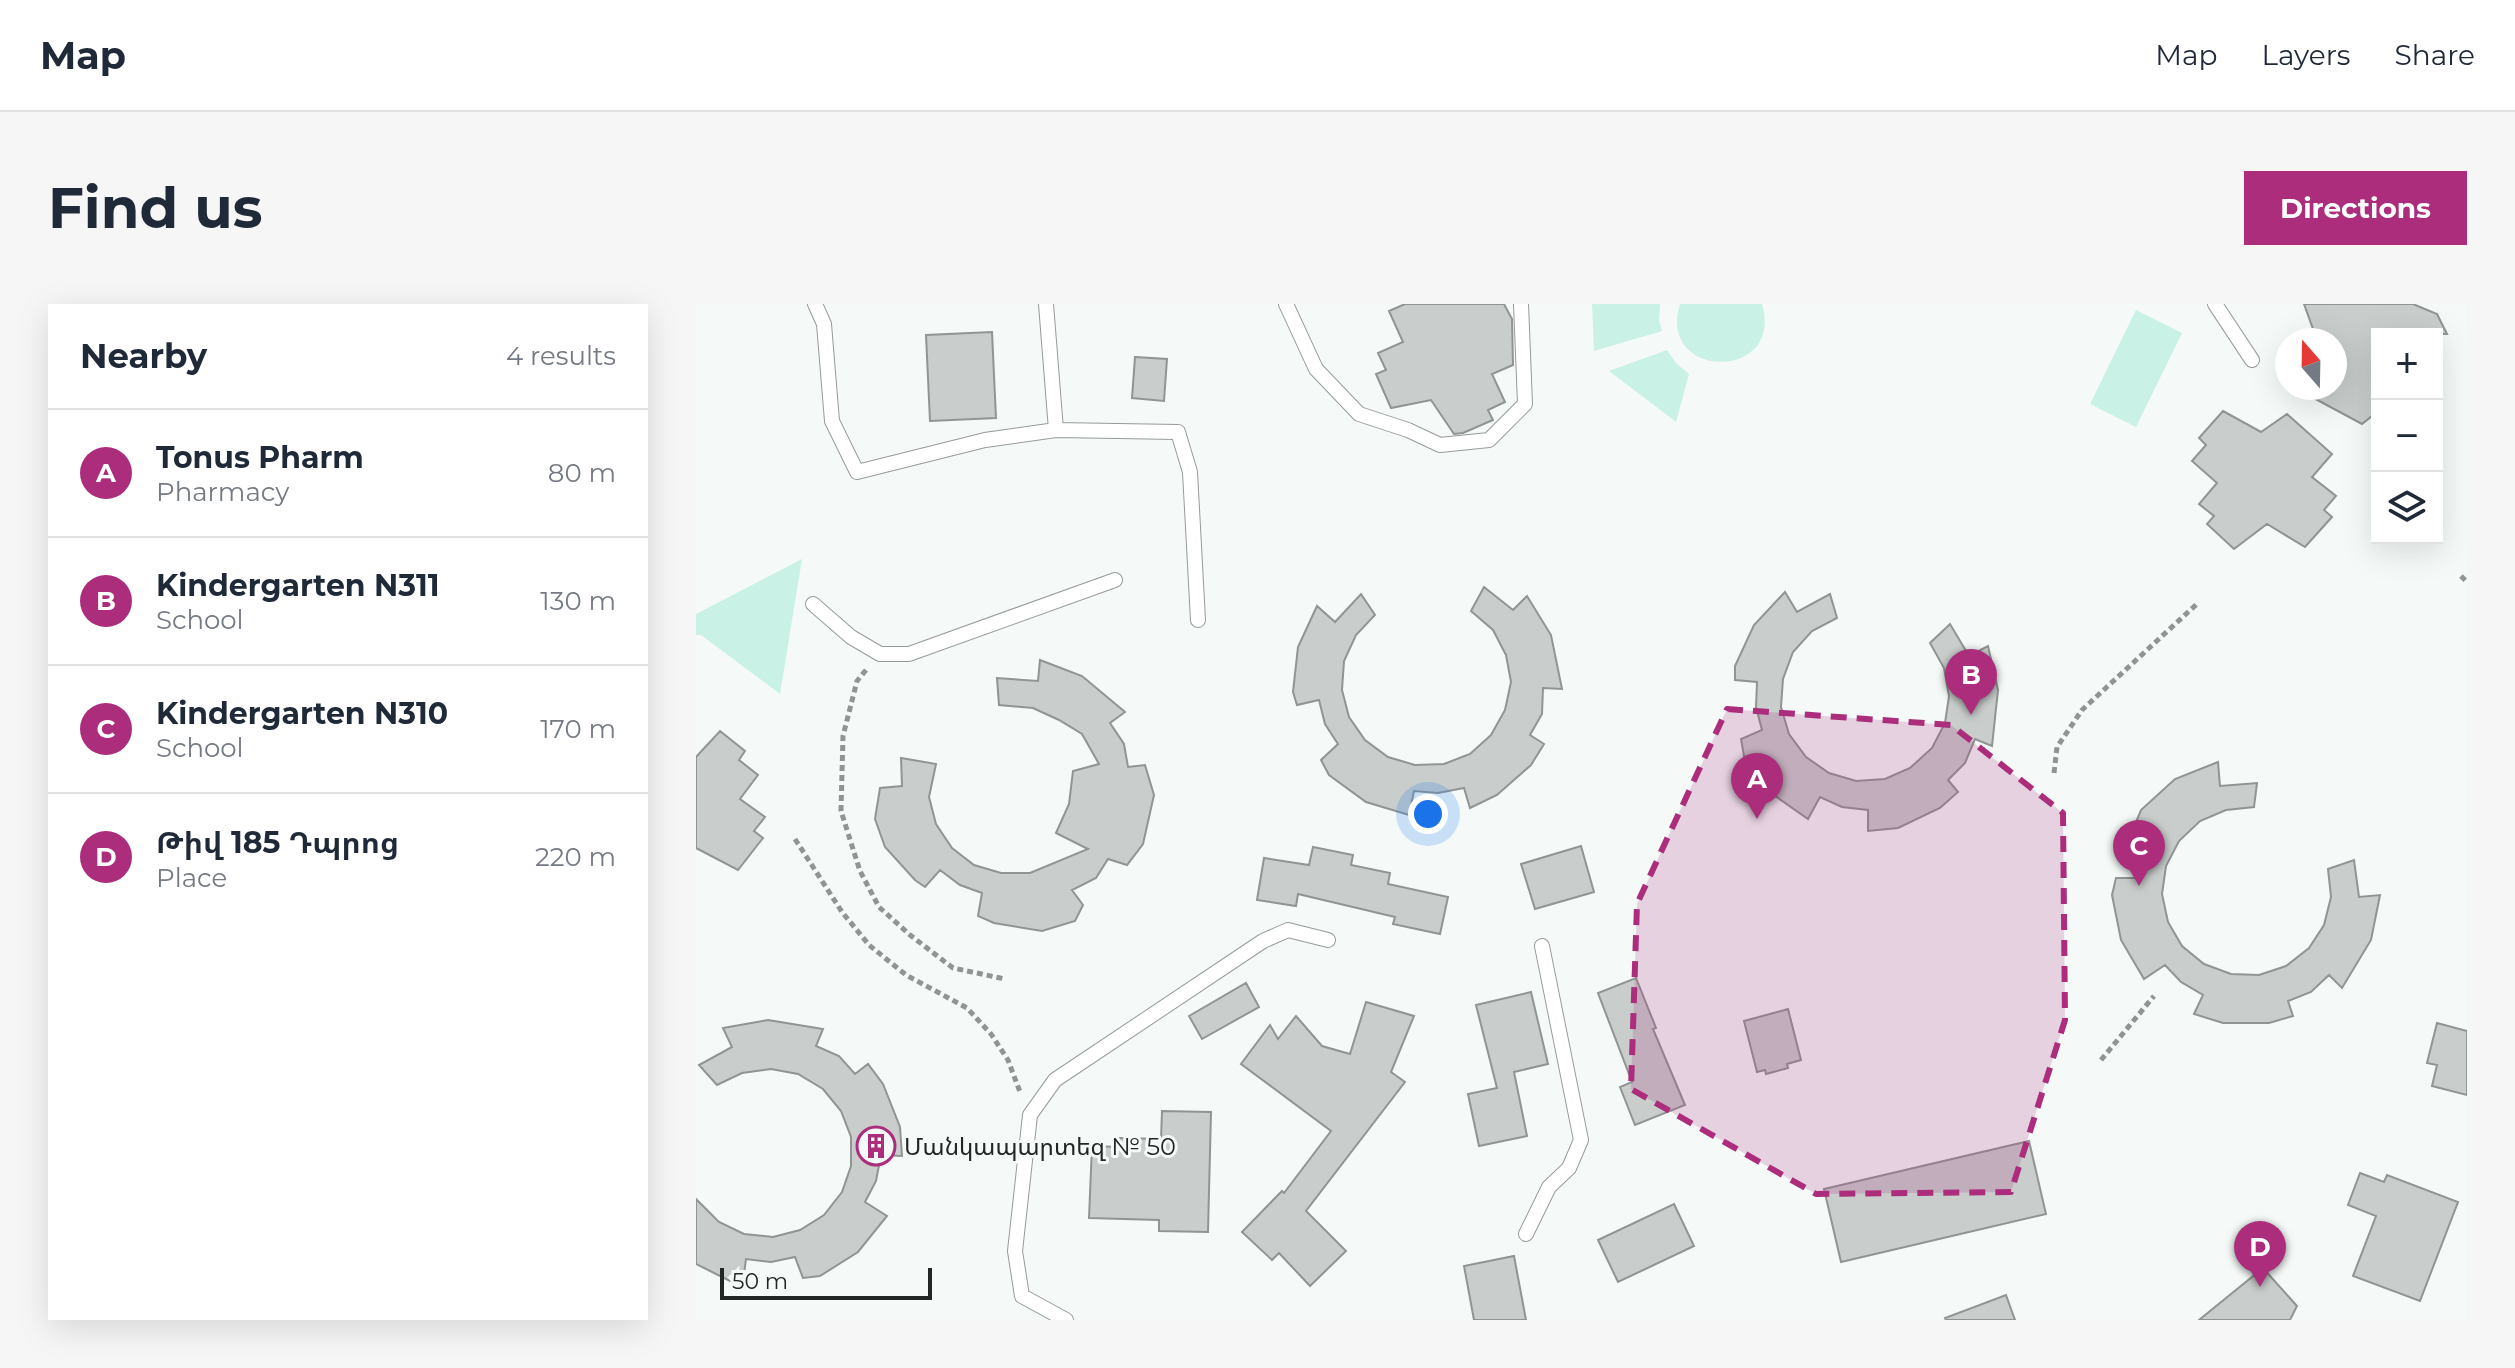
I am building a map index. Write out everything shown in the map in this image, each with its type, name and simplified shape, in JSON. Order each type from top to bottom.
[{"type":"lane","points":[[815,304],[824,324],[832,421],[857,472],[985,440],[1056,430],[1178,432],[1190,472],[1198,620]]},
{"type":"lane","points":[[1046,304],[1056,430]]},
{"type":"lane","points":[[1286,304],[1316,369],[1359,414],[1408,430],[1440,445],[1489,440],[1525,404],[1521,304]]},
{"type":"lane","points":[[2215,304],[2252,360]]},
{"type":"lane","points":[[813,604],[851,637],[880,654],[909,654],[1115,580]]},
{"type":"lane","points":[[1066,1320],[1022,1296],[1015,1251],[1030,1115],[1055,1080],[1263,941],[1288,930],[1328,940]]},
{"type":"lane","points":[[1526,1234],[1549,1187],[1569,1168],[1581,1140],[1542,946]]},
{"type":"path","points":[[2461,576],[2467,582]]},
{"type":"path","points":[[2054,773],[2057,747],[2082,710],[2199,602]]},
{"type":"path","points":[[880,654],[857,681],[843,736],[841,811],[860,871],[879,907],[953,968],[1005,979]]},
{"type":"path","points":[[795,839],[842,912],[869,945],[906,975],[967,1008],[991,1034],[1008,1060],[1030,1115]]},
{"type":"path","points":[[2101,1060],[2154,996]]},
{"type":"highlighted area","points":[[1727,709],[1951,725],[2063,813],[2065,1020],[2011,1192],[1816,1194],[1631,1089],[1637,904]]},
{"type":"green space","points":[[1592,304],[1660,304],[1662,331],[1594,351]]},
{"type":"green space","points":[[1680,304],[1762,304],[1764,330],[1756,348],[1740,358],[1721,362],[1701,358],[1686,347],[1678,329]]},
{"type":"green space","points":[[2136,310],[2182,333],[2136,427],[2090,404]]},
{"type":"green space","points":[[1667,350],[1689,374],[1676,422],[1609,371]]},
{"type":"green space","points":[[802,559],[780,694],[701,635],[696,635],[696,614]]},
{"type":"building","points":[[1405,304],[1504,304],[1512,319],[1513,365],[1492,374],[1505,402],[1488,410],[1493,420],[1454,434],[1431,400],[1391,408],[1376,374],[1386,370],[1378,353],[1403,342],[1389,311]]},
{"type":"building","points":[[2304,304],[2413,304],[2437,314],[2447,334],[2443,334],[2443,328],[2371,328],[2371,417],[2362,424],[2317,400],[2347,400],[2347,328],[2313,328]]},
{"type":"building","points":[[992,332],[996,418],[930,421],[926,335]]},
{"type":"building","points":[[1135,357],[1167,359],[1164,401],[1132,398]]},
{"type":"building","points":[[2223,411],[2261,432],[2287,414],[2332,454],[2312,477],[2336,496],[2324,510],[2332,517],[2305,547],[2267,524],[2234,549],[2207,524],[2214,516],[2199,504],[2217,483],[2192,461],[2206,445],[2199,438]]},
{"type":"building","points":[[1484,587],[1513,610],[1527,596],[1551,635],[1562,689],[1543,688],[1542,714],[1530,735],[1544,744],[1531,765],[1497,795],[1470,808],[1464,788],[1438,793],[1414,791],[1409,815],[1366,802],[1329,775],[1321,760],[1338,744],[1325,724],[1319,700],[1297,705],[1293,692],[1298,647],[1317,606],[1335,622],[1361,594],[1375,615],[1356,635],[1344,661],[1342,690],[1349,717],[1365,740],[1388,757],[1415,765],[1444,764],[1470,754],[1491,735],[1505,710],[1511,682],[1506,655],[1493,630],[1471,611]]},
{"type":"building","points":[[1785,592],[1797,612],[1830,594],[1837,618],[1812,631],[1793,652],[1783,679],[1781,707],[1789,734],[1806,757],[1829,773],[1856,781],[1885,779],[1910,768],[1932,748],[1945,723],[1949,696],[1944,668],[1930,643],[1950,624],[1969,656],[1988,646],[1998,690],[1992,746],[1975,739],[1965,763],[1948,780],[1958,792],[1940,808],[1898,828],[1868,831],[1868,810],[1842,807],[1820,797],[1808,819],[1771,793],[1744,756],[1741,739],[1762,730],[1756,707],[1757,682],[1735,680],[1735,666],[1754,625]]},
{"type":"building","points":[[1040,660],[1082,676],[1125,712],[1110,723],[1124,744],[1128,767],[1145,765],[1154,795],[1143,844],[1127,865],[1108,859],[1096,878],[1072,890],[1083,905],[1075,921],[1042,931],[994,923],[978,916],[982,893],[960,885],[940,870],[925,887],[885,847],[875,819],[880,788],[902,786],[901,758],[936,764],[929,797],[936,824],[952,848],[974,865],[1001,873],[1030,873],[1088,849],[1056,833],[1069,804],[1073,771],[1099,764],[1082,734],[1033,708],[999,705],[997,678],[1038,681]]},
{"type":"building","points":[[720,731],[745,751],[739,760],[758,775],[740,799],[765,817],[754,831],[763,838],[738,870],[696,848],[696,757]]},
{"type":"building","points":[[2218,762],[2220,786],[2257,783],[2254,807],[2226,810],[2200,821],[2179,841],[2166,866],[2162,894],[2168,922],[2182,946],[2204,964],[2231,974],[2259,975],[2286,966],[2309,948],[2324,925],[2331,897],[2328,869],[2354,860],[2359,897],[2380,895],[2371,940],[2342,988],[2329,975],[2311,992],[2288,1001],[2293,1016],[2269,1023],[2223,1023],[2194,1014],[2203,995],[2181,982],[2165,965],[2144,979],[2121,940],[2112,895],[2116,878],[2139,878],[2143,855],[2155,833],[2136,822],[2141,810],[2175,779]]},
{"type":"building","points":[[1581,846],[1594,892],[1535,909],[1521,864]]},
{"type":"building","points":[[1313,847],[1353,855],[1351,865],[1390,873],[1388,884],[1448,897],[1440,934],[1393,924],[1395,917],[1298,894],[1296,906],[1257,900],[1264,858],[1309,865]]},
{"type":"building","points":[[1636,978],[1656,1028],[1653,1029],[1685,1105],[1635,1125],[1620,1087],[1632,1082],[1598,993]]},
{"type":"building","points":[[1246,983],[1259,1007],[1202,1039],[1189,1016]]},
{"type":"building","points":[[1531,992],[1548,1064],[1514,1072],[1527,1136],[1479,1146],[1468,1094],[1497,1088],[1476,1005]]},
{"type":"building","points":[[1366,1002],[1414,1016],[1391,1072],[1405,1082],[1306,1211],[1346,1251],[1310,1286],[1279,1253],[1272,1260],[1242,1232],[1282,1191],[1284,1193],[1331,1131],[1241,1064],[1270,1025],[1278,1039],[1296,1016],[1322,1046],[1350,1054]]},
{"type":"building","points":[[1788,1009],[1801,1060],[1787,1064],[1788,1068],[1766,1074],[1765,1070],[1757,1072],[1744,1021]]},
{"type":"building","name":"Մանկապարտեզ № 50","points":[[768,1020],[823,1029],[816,1046],[839,1056],[855,1074],[868,1064],[883,1084],[900,1127],[902,1156],[881,1155],[876,1181],[865,1202],[887,1216],[858,1252],[820,1276],[803,1278],[795,1257],[771,1262],[746,1259],[743,1282],[730,1281],[696,1264],[696,1199],[719,1222],[744,1234],[773,1237],[800,1230],[824,1215],[842,1192],[851,1166],[851,1137],[841,1111],[823,1089],[798,1074],[771,1069],[742,1073],[717,1085],[699,1065],[732,1047],[723,1028]]},
{"type":"building","points":[[2437,1023],[2467,1031],[2467,1095],[2432,1086],[2437,1065],[2427,1063]]},
{"type":"building","points":[[1162,1111],[1211,1112],[1208,1232],[1159,1231],[1159,1220],[1089,1218],[1092,1146],[1120,1147],[1120,1138],[1161,1139]]},
{"type":"building","points":[[2029,1141],[2046,1214],[1841,1262],[1824,1189]]},
{"type":"building","points":[[2360,1173],[2384,1182],[2387,1175],[2458,1202],[2420,1301],[2353,1276],[2376,1216],[2348,1205]]},
{"type":"building","points":[[1674,1204],[1694,1246],[1618,1282],[1598,1240]]},
{"type":"building","points":[[1514,1256],[1526,1320],[1474,1320],[1464,1266]]},
{"type":"building","points":[[2263,1268],[2297,1306],[2290,1320],[2199,1320]]},
{"type":"building","points":[[2006,1295],[2015,1320],[1945,1318]]},
{"type":"place","name":"Kindergarten N311","points":[[1971,715]]},
{"type":"place","name":"Tonus Pharm","points":[[1757,819]]},
{"type":"place","name":"Kindergarten N310","points":[[2139,886]]},
{"type":"place","name":"Մանկապարտեզ № 50","points":[[876,1146]]},
{"type":"place","name":"Թիվ 185 Դպրոց","points":[[2260,1287]]}]
